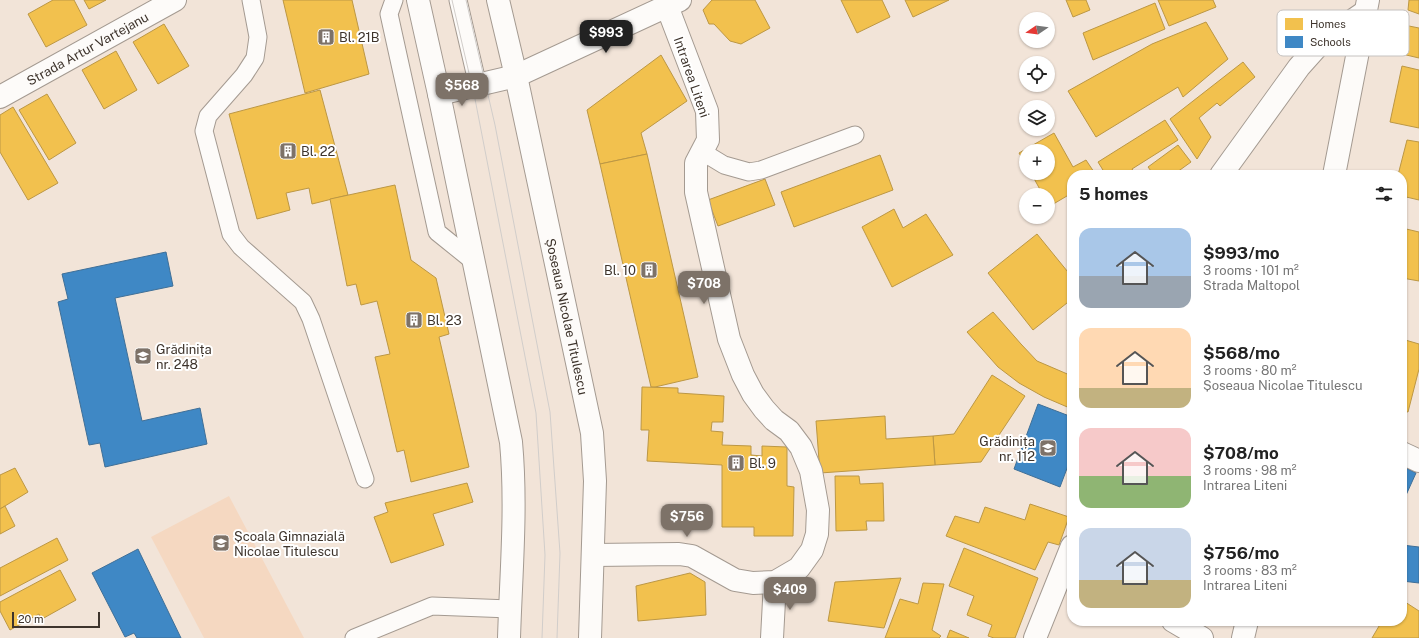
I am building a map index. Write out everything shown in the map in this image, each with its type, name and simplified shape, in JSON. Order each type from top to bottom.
[{"type":"street","name":"Strada Artur Vartejanu","points":[[0,97],[175,0]]},
{"type":"street","points":[[418,0],[511,442],[514,472],[514,502],[509,638]]},
{"type":"street","name":"Șoseaua Nicolae Titulescu","points":[[498,0],[516,76],[592,433],[595,481],[594,555],[590,638]]},
{"type":"street","points":[[439,94],[516,76],[674,3]]},
{"type":"street","name":"Intrarea Liteni","points":[[594,555],[679,554],[692,556],[735,580],[753,583],[774,582],[799,568],[812,550],[817,534],[818,510],[811,471],[801,447],[789,431],[774,420],[764,409],[753,394],[743,375],[729,339],[696,192],[696,163],[708,140],[707,111],[674,3]]},
{"type":"street","points":[[1225,170],[1299,67],[1310,56]]},
{"type":"street","points":[[1335,170],[1357,56]]},
{"type":"street","points":[[1407,455],[1419,461]]},
{"type":"street","points":[[1035,638],[1067,562]]},
{"type":"street","points":[[772,638],[774,582]]},
{"type":"street","points":[[1182,626],[1202,638]]},
{"type":"street","points":[[1243,638],[1246,626]]},
{"type":"lane","points":[[251,0],[258,37],[255,58],[244,76],[208,116],[204,131],[231,234],[241,247],[303,302],[311,319],[365,479]]},
{"type":"lane","points":[[394,0],[389,14],[437,232],[473,261]]},
{"type":"lane","points":[[458,0],[478,86]]},
{"type":"lane","points":[[701,151],[724,166],[749,172],[761,170],[855,135]]},
{"type":"lane","points":[[354,638],[432,606],[510,609]]},
{"type":"shaded area","points":[[229,496],[304,638],[204,638],[151,537]]},
{"type":"building: Homes","points":[[53,0],[74,0],[87,25],[46,47],[28,14]]},
{"type":"building: Homes","points":[[84,0],[106,0],[89,9]]},
{"type":"building: Homes","name":"Bl. 21B","points":[[283,0],[352,0],[369,74],[305,93]]},
{"type":"building: Homes","points":[[712,0],[755,0],[770,28],[741,44],[730,41],[714,24],[709,24],[703,10]]},
{"type":"building: Homes","points":[[841,0],[882,0],[890,17],[857,33]]},
{"type":"building: Homes","points":[[905,0],[949,0],[913,17]]},
{"type":"building: Homes","points":[[1066,0],[1086,0],[1090,10],[1073,17]]},
{"type":"building: Homes","points":[[1158,0],[1213,0],[1216,7],[1169,26]]},
{"type":"building: Homes","points":[[1409,0],[1419,0],[1419,14],[1408,10]]},
{"type":"building: Homes","points":[[1155,3],[1165,29],[1093,60],[1083,33]]},
{"type":"building: Homes","points":[[1206,22],[1228,59],[1183,97],[1178,87],[1096,137],[1068,91],[1152,44]]},
{"type":"building: Homes","points":[[164,24],[189,66],[158,84],[133,42]]},
{"type":"building: Homes","points":[[1409,26],[1419,28],[1419,58],[1409,56]]},
{"type":"building: Homes","points":[[116,51],[137,90],[104,109],[82,70]]},
{"type":"building: Homes","points":[[661,55],[687,101],[641,133],[647,154],[600,164],[587,110]]},
{"type":"building: Homes","points":[[1243,62],[1255,77],[1220,106],[1217,103],[1199,118],[1211,137],[1197,159],[1170,119]]},
{"type":"building: Homes","points":[[1402,66],[1419,70],[1419,128],[1390,122]]},
{"type":"building: Homes","name":"Bl. 22","points":[[320,90],[348,195],[312,204],[309,188],[286,193],[290,210],[257,219],[229,114]]},
{"type":"building: Homes","points":[[47,94],[76,143],[49,160],[19,110]]},
{"type":"building: Homes","points":[[13,107],[58,183],[28,200],[0,152],[0,115]]},
{"type":"building: Homes","points":[[1165,120],[1178,140],[1132,169],[1133,170],[1103,170],[1098,162]]},
{"type":"building: Homes","points":[[1055,135],[1073,167],[1086,160],[1093,170],[1067,170],[1067,196],[1055,203],[1055,188],[1039,188],[1035,180],[1055,180],[1055,144],[1035,144],[1049,136]]},
{"type":"building: Homes","points":[[1407,140],[1419,142],[1419,200],[1407,197],[1407,170],[1399,170]]},
{"type":"building: Homes","points":[[1178,145],[1191,162],[1180,170],[1150,170],[1148,167]]},
{"type":"building: Homes","name":"Bl. 10","points":[[647,154],[698,377],[655,387],[651,387],[600,164]]},
{"type":"building: Homes","points":[[880,155],[893,190],[794,227],[781,192]]},
{"type":"building: Homes","points":[[765,179],[775,205],[718,226],[708,200]]},
{"type":"building: Homes","name":"Bl. 23","points":[[395,185],[411,260],[436,278],[449,334],[439,337],[469,467],[411,482],[404,450],[397,452],[375,357],[390,354],[377,301],[361,305],[356,284],[347,286],[330,199]]},
{"type":"building: Homes","points":[[894,209],[903,228],[926,214],[953,255],[892,287],[862,227]]},
{"type":"building: Homes","points":[[1407,229],[1419,232],[1419,281],[1407,279]]},
{"type":"building: Homes","points":[[1037,234],[1067,271],[1067,303],[1033,330],[988,273]]},
{"type":"building: Homes","points":[[993,312],[1037,361],[1067,374],[1067,407],[1044,397],[1019,383],[998,367],[967,332]]},
{"type":"building: Homes","points":[[1407,340],[1419,344],[1419,369],[1408,412]]},
{"type":"building: Homes","points":[[992,375],[1025,396],[981,462],[935,465],[933,436],[954,434]]},
{"type":"building: Homes","name":"Bl. 9","points":[[642,387],[678,388],[678,393],[724,396],[723,422],[712,422],[711,431],[723,432],[722,445],[751,446],[751,455],[762,456],[762,446],[787,447],[787,486],[794,487],[793,536],[754,536],[754,527],[722,527],[722,465],[647,461],[649,430],[641,430]]},
{"type":"building: Homes","points":[[885,416],[886,439],[933,436],[935,465],[820,473],[816,421]]},
{"type":"building: Homes","points":[[15,468],[28,492],[0,509],[0,475]]},
{"type":"building: Homes","points":[[835,476],[859,476],[860,484],[883,483],[884,521],[866,521],[867,530],[836,531]]},
{"type":"building: Homes","points":[[467,483],[473,502],[433,514],[444,545],[391,563],[374,517],[388,512],[385,503]]},
{"type":"building: Homes","points":[[1030,504],[1067,516],[1067,523],[1059,545],[1048,542],[1035,570],[946,536],[955,516],[979,523],[985,507],[1025,520]]},
{"type":"building: Homes","points":[[5,506],[15,526],[0,534],[0,509]]},
{"type":"building: Homes","points":[[57,538],[68,560],[0,596],[0,568]]},
{"type":"building: Homes","points":[[964,548],[1038,578],[1015,638],[994,638],[988,636],[992,625],[967,615],[974,596],[949,586]]},
{"type":"building: Homes","points":[[60,570],[76,600],[42,619],[39,614],[10,630],[0,611],[0,602]]},
{"type":"building: Homes","points":[[690,573],[705,582],[706,615],[638,621],[636,586]]},
{"type":"building: Homes","points":[[901,578],[884,628],[828,621],[835,582]]},
{"type":"building: Homes","points":[[923,583],[944,584],[932,630],[941,636],[939,638],[885,638],[900,599],[918,604]]},
{"type":"building: Homes","points":[[1407,603],[1419,611],[1419,638],[1372,638],[1379,626],[1407,626]]},
{"type":"building: Homes","points":[[950,630],[969,638],[947,638]]},
{"type":"building: Schools","points":[[166,252],[173,286],[115,298],[142,421],[200,408],[207,444],[105,467],[100,443],[89,445],[58,302],[68,299],[62,274]]},
{"type":"building: Schools","points":[[1038,404],[1067,415],[1067,468],[1060,487],[1014,469]]},
{"type":"building: Schools","points":[[1407,468],[1416,473],[1407,493]]},
{"type":"building: Schools","points":[[1407,546],[1419,547],[1419,583],[1407,582]]},
{"type":"building: Schools","points":[[138,549],[181,638],[137,638],[134,633],[125,637],[92,573]]},
{"type":"tram line","points":[[452,0],[475,99],[536,413],[545,555],[542,638]]},
{"type":"tram line","points":[[466,0],[495,125],[550,412],[560,553],[557,638]]},
{"type":"place","name":"Bl. 21B","points":[[326,37]]},
{"type":"place","name":"Bl. 22","points":[[288,151]]},
{"type":"place","name":"Bl. 10","points":[[649,270]]},
{"type":"place","name":"Bl. 23","points":[[414,320]]},
{"type":"place","name":"Grădinița nr. 248","points":[[143,356]]},
{"type":"place","name":"Grădinița nr. 112","points":[[1048,448]]},
{"type":"place","name":"Bl. 9","points":[[736,463]]},
{"type":"place","name":"Școala Gimnazială Nicolae Titulescu","points":[[221,543]]}]
